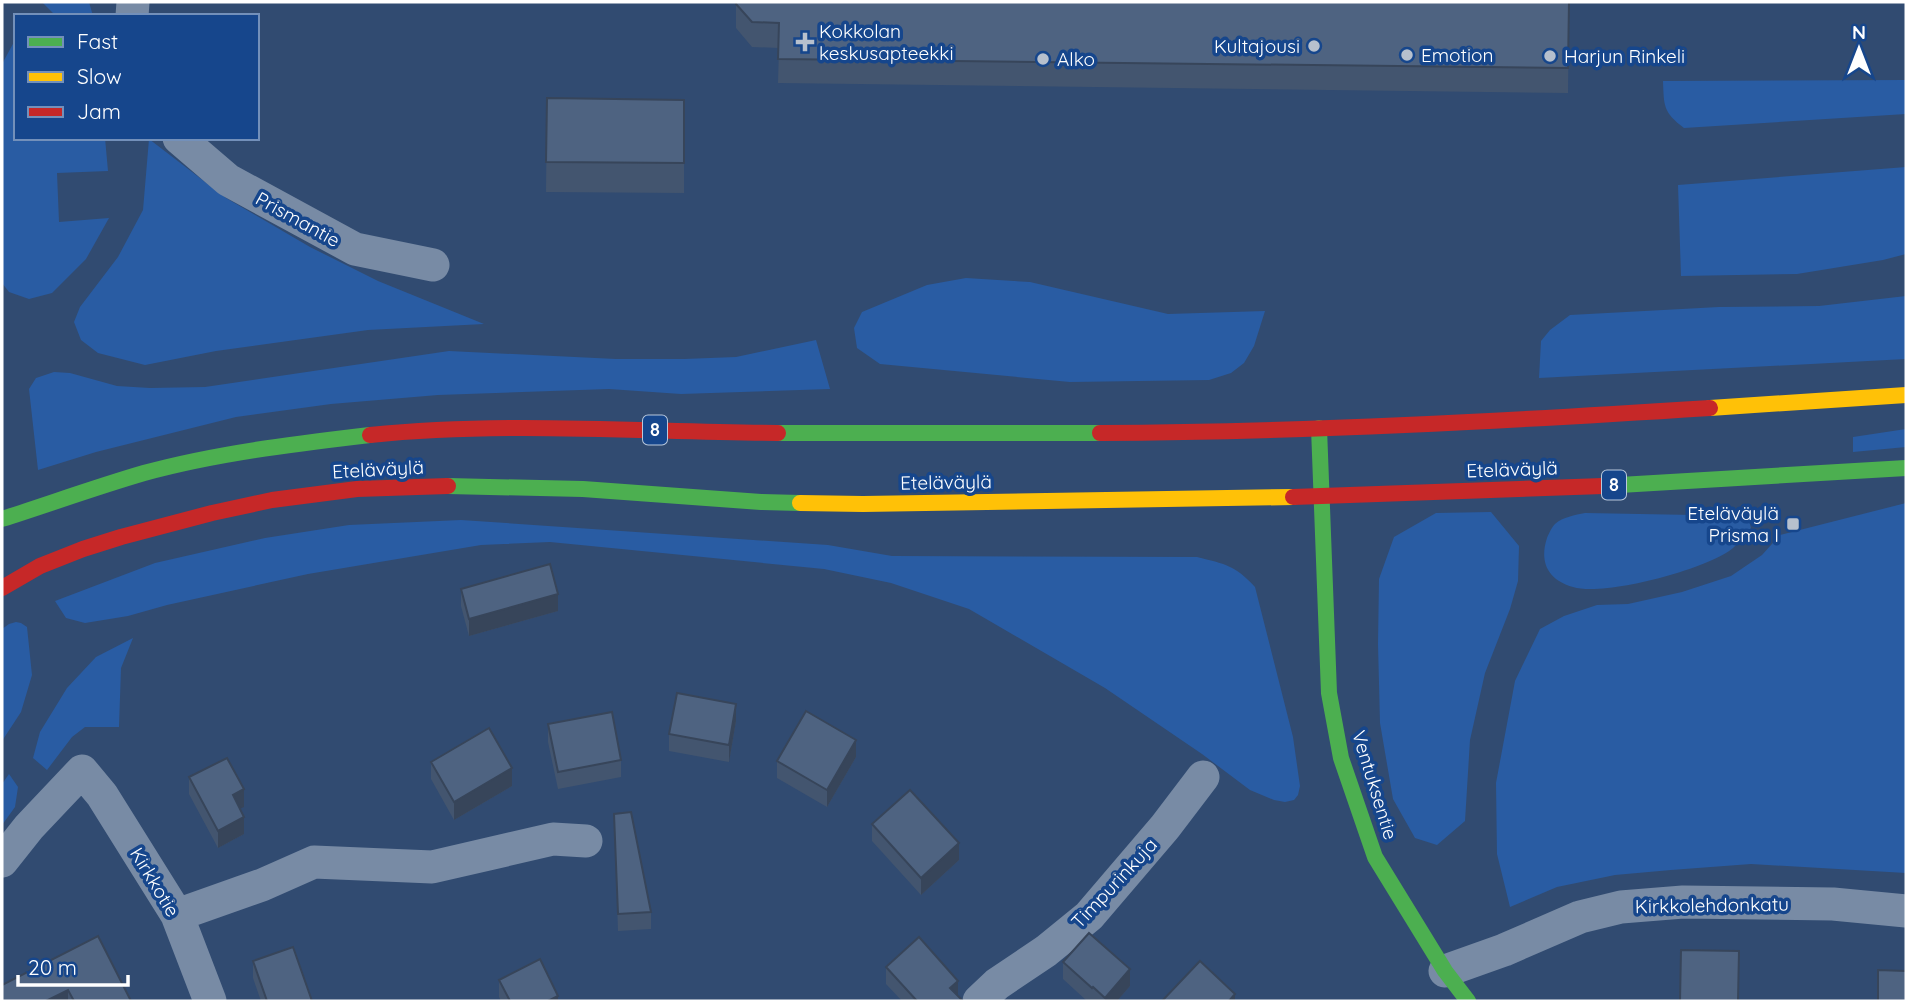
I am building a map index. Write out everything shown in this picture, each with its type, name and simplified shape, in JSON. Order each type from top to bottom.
[{"type":"main road","name":"Eteläväylä","points":[[2,519],[145,473],[292,444],[392,433],[532,427],[858,434],[1113,433],[1319,428],[1557,418],[1906,396]]},
{"type":"main road","name":"Ventuksentie","points":[[1319,428],[1329,693],[1341,758],[1375,857],[1445,971],[1468,1001]]},
{"type":"main road","name":"Eteläväylä","points":[[2,588],[40,566],[121,537],[272,500],[357,489],[451,486],[583,489],[761,502],[863,504],[1232,499],[1559,488],[1790,477],[1906,468]]},
{"type":"street","name":"Prismantie","points":[[181,140],[228,180],[355,249],[433,265]]},
{"type":"street","name":"Kirkkotie","points":[[2,861],[29,827],[82,771],[102,795],[177,915],[210,1001]]},
{"type":"street","name":"Timpurinkuja","points":[[979,1001],[1088,916],[1165,827],[1203,777]]},
{"type":"street","points":[[177,915],[262,885],[314,862],[432,867],[552,839],[586,841]]},
{"type":"street","name":"Kirkkolehdonkatu","points":[[1445,971],[1504,950],[1580,917],[1621,907],[1683,902],[1833,904],[1906,911]]},
{"type":"shaded area","points":[[42,2],[89,2],[92,14],[54,14]]},
{"type":"shaded area","points":[[14,42],[14,140],[105,140],[108,171],[57,173],[59,222],[109,218],[86,259],[52,293],[29,299],[9,292],[2,283],[2,64]]},
{"type":"shaded area","points":[[1906,80],[1906,114],[1684,128],[1668,113],[1663,81]]},
{"type":"shaded area","points":[[150,140],[226,198],[310,247],[378,281],[484,324],[368,330],[216,351],[145,365],[98,353],[81,340],[74,322],[80,307],[118,257],[143,210]]},
{"type":"shaded area","points":[[1906,167],[1906,254],[1797,274],[1681,276],[1678,185]]},
{"type":"shaded area","points":[[966,278],[1030,282],[1168,314],[1265,311],[1254,346],[1244,363],[1231,373],[1209,380],[1070,382],[880,364],[857,348],[854,328],[862,312],[927,285]]},
{"type":"shaded area","points":[[1906,296],[1906,359],[1539,378],[1541,341],[1550,330],[1570,315],[1719,307],[1819,306]]},
{"type":"shaded area","points":[[816,340],[830,389],[681,394],[609,389],[438,395],[331,404],[236,417],[96,452],[38,470],[29,389],[36,378],[54,372],[70,373],[117,386],[205,387],[449,351],[616,359],[684,359],[736,357]]},
{"type":"shaded area","points":[[1906,429],[1906,447],[1853,452],[1853,437]]},
{"type":"shaded area","points":[[1906,503],[1906,873],[1751,864],[1671,870],[1615,875],[1557,887],[1510,907],[1497,854],[1496,783],[1515,681],[1540,629],[1564,616],[1597,605],[1628,604],[1682,592],[1731,576],[1762,555],[1780,535]]},
{"type":"shaded area","points":[[1491,512],[1519,546],[1518,581],[1485,673],[1470,740],[1465,821],[1437,845],[1415,838],[1393,799],[1380,723],[1379,579],[1394,537],[1436,513]]},
{"type":"shaded area","points":[[1585,513],[1748,516],[1751,528],[1733,548],[1702,564],[1631,585],[1588,589],[1573,587],[1557,580],[1548,569],[1544,555],[1547,538],[1555,524],[1565,518]]},
{"type":"shaded area","points":[[461,520],[828,545],[892,556],[1197,557],[1222,564],[1241,574],[1255,587],[1293,737],[1300,786],[1298,795],[1294,800],[1285,802],[1250,790],[1105,688],[969,609],[891,583],[824,569],[550,542],[481,545],[308,574],[128,616],[85,623],[66,618],[55,601],[155,563],[265,538],[349,525]]},
{"type":"shaded area","points":[[16,622],[27,627],[32,675],[21,712],[2,741],[2,629]]},
{"type":"shaded area","points":[[133,638],[121,668],[119,727],[85,727],[72,737],[47,770],[33,758],[40,732],[67,688],[96,657]]},
{"type":"shaded area","points":[[9,774],[18,787],[15,807],[2,825],[2,784]]},
{"type":"building","points":[[736,2],[1569,2],[1568,68],[778,59],[779,23],[752,22]]},
{"type":"building","points":[[547,98],[684,100],[684,163],[546,162]]},
{"type":"building","points":[[550,564],[558,594],[469,619],[461,589]]},
{"type":"building","points":[[677,693],[736,704],[729,745],[669,734]]},
{"type":"building","points":[[806,711],[856,740],[827,790],[777,761]]},
{"type":"building","points":[[612,712],[621,760],[558,772],[548,724]]},
{"type":"building","points":[[489,728],[512,768],[454,802],[431,762]]},
{"type":"building","points":[[227,758],[244,789],[233,795],[244,817],[218,831],[189,777]]},
{"type":"building","points":[[910,790],[959,843],[921,878],[872,824]]},
{"type":"building","points":[[631,812],[651,912],[618,914],[614,814]]},
{"type":"building","points":[[1089,933],[1130,969],[1105,998],[1063,962]]},
{"type":"building","points":[[98,936],[131,1001],[74,1001],[68,990],[46,1001],[2,1001],[2,985]]},
{"type":"building","points":[[919,937],[958,981],[950,988],[963,1001],[917,1001],[886,967]]},
{"type":"building","points":[[293,947],[312,1001],[267,1001],[253,961]]},
{"type":"building","points":[[1681,950],[1739,951],[1738,1001],[1680,1001]]},
{"type":"building","points":[[540,959],[558,996],[548,1001],[510,1001],[499,980]]},
{"type":"building","points":[[1200,961],[1235,994],[1229,1001],[1162,1001]]},
{"type":"building","points":[[1878,970],[1906,971],[1906,1001],[1878,1001]]},
{"type":"traffic: fast","points":[[1319,428],[1329,693],[1341,758],[1375,857],[1445,971],[1468,1001]]},
{"type":"traffic: fast","points":[[778,433],[1100,433]]},
{"type":"traffic: fast","points":[[2,519],[126,478],[172,466],[256,450],[370,435]]},
{"type":"traffic: fast","points":[[1603,486],[1906,468]]},
{"type":"traffic: fast","points":[[448,486],[583,489],[800,503]]},
{"type":"traffic: slow","points":[[1710,408],[1906,395]]},
{"type":"traffic: slow","points":[[800,503],[1293,497]]},
{"type":"traffic: jam","points":[[1100,433],[1405,425],[1710,408]]},
{"type":"traffic: jam","points":[[370,435],[523,428],[778,433]]},
{"type":"traffic: jam","points":[[2,588],[40,566],[83,549],[212,513],[272,500],[357,489],[448,486]]},
{"type":"traffic: jam","points":[[1293,497],[1603,486]]},
{"type":"place","name":"Kokkolan keskusapteekki","points":[[805,42]]},
{"type":"place","name":"Kultajousi","points":[[1314,46]]},
{"type":"place","name":"Emotion","points":[[1407,55]]},
{"type":"place","name":"Harjun Rinkeli","points":[[1550,56]]},
{"type":"place","name":"Alko","points":[[1043,59]]},
{"type":"place","name":"Eteläväylä Prisma I","points":[[1793,524]]}]
